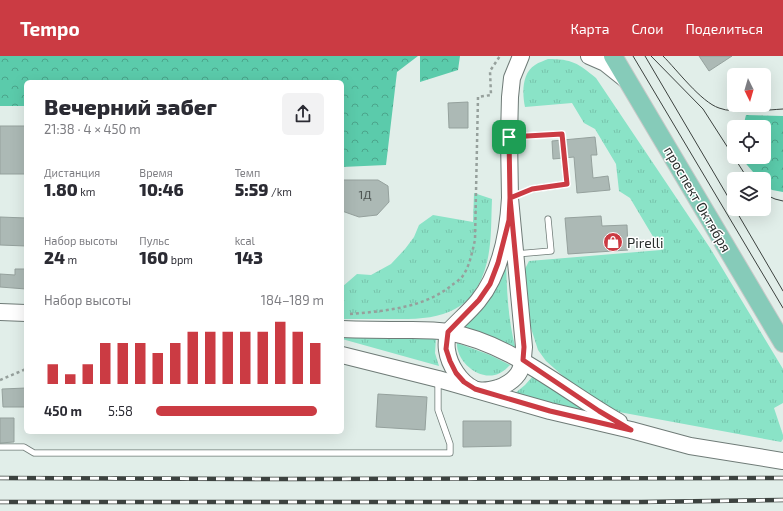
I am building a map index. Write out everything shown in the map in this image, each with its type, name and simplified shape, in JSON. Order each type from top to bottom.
[{"type":"main road","points":[[590,56],[605,63],[629,82]]},
{"type":"main road","name":"проспект Октября","points":[[613,56],[783,343]]},
{"type":"main road","points":[[510,198],[524,347],[523,360],[518,373],[506,385],[490,390],[475,389],[464,382],[456,373],[450,361],[446,349],[448,332],[479,300],[490,284],[498,263],[509,220],[509,137],[512,78],[524,58]]},
{"type":"main road","points":[[0,312],[24,313]]},
{"type":"main road","points":[[344,329],[448,332],[470,338],[523,360],[599,411],[631,430]]},
{"type":"main road","points":[[344,355],[475,389],[550,411],[709,450],[783,461]]},
{"type":"main road","points":[[709,450],[783,450]]},
{"type":"lane","points":[[509,137],[562,134],[567,184],[532,189],[510,198]]},
{"type":"lane","points":[[516,254],[551,251],[548,219]]},
{"type":"lane","points":[[0,448],[24,447],[34,452],[450,453],[450,444],[438,410],[438,379]]},
{"type":"path","points":[[349,314],[385,310],[425,301],[447,289],[461,278],[471,259],[475,240],[478,97],[491,94],[490,71],[500,56]]},
{"type":"path","points":[[0,380],[24,370]]},
{"type":"green space","points":[[0,56],[418,56],[397,72],[386,165],[344,167],[344,80],[24,80],[24,106],[0,106]]},
{"type":"green space","points":[[420,56],[460,56],[458,70],[420,82]]},
{"type":"green space","points":[[548,59],[569,61],[579,65],[596,78],[710,248],[783,369],[783,403],[774,408],[783,435],[781,442],[619,412],[580,391],[546,361],[538,350],[530,325],[526,298],[525,269],[529,261],[661,250],[630,198],[619,191],[616,164],[595,129],[584,123],[572,103],[525,107],[523,90],[525,78],[535,65]]},
{"type":"green space","points":[[746,115],[783,116],[783,192],[771,189],[771,172],[753,172],[746,164],[771,164],[771,120],[745,120]]},
{"type":"green space","points":[[474,193],[492,199],[491,239],[487,262],[481,280],[473,293],[463,304],[452,311],[424,318],[344,319],[344,285],[357,274],[371,275],[391,264],[414,237],[419,225],[433,215],[473,222]]},
{"type":"green space","points":[[506,263],[507,296],[516,350],[461,328],[485,307],[495,289]]},
{"type":"green space","points":[[344,337],[436,338],[435,353],[439,366],[344,340]]},
{"type":"green space","points":[[457,343],[490,355],[510,365],[501,372],[493,375],[478,373],[465,363],[458,350]]},
{"type":"green space","points":[[533,376],[589,414],[514,394]]},
{"type":"building","points":[[699,56],[732,56],[709,71]]},
{"type":"building","points":[[468,102],[468,128],[449,128],[448,103]]},
{"type":"building","points":[[0,126],[24,126],[24,174],[0,174]]},
{"type":"building","points":[[595,137],[597,155],[591,155],[593,178],[608,176],[610,190],[577,193],[574,157],[553,159],[552,141]]},
{"type":"building","points":[[344,180],[378,180],[388,186],[389,202],[377,215],[359,217],[344,212]]},
{"type":"building","points":[[601,216],[602,226],[627,225],[628,250],[568,254],[565,218]]},
{"type":"building","points":[[0,217],[24,218],[24,246],[0,245]]},
{"type":"building","points":[[15,269],[24,269],[24,289],[0,287],[0,274],[15,275]]},
{"type":"building","points":[[24,388],[24,407],[3,407],[2,389]]},
{"type":"building","points":[[378,394],[427,397],[425,430],[376,427]]},
{"type":"building","points":[[0,418],[14,418],[14,442],[0,443]]},
{"type":"building","points":[[463,421],[511,421],[511,446],[463,447]]},
{"type":"tram line","points":[[633,56],[783,308]]},
{"type":"tram line","points":[[645,56],[727,195]]},
{"type":"tram line","points":[[651,56],[703,109],[744,172]]},
{"type":"tram line","points":[[663,56],[697,93],[712,105],[725,110],[733,111],[783,109]]},
{"type":"tram line","points":[[771,197],[783,201]]},
{"type":"tram line","points":[[739,216],[783,291]]},
{"type":"railway","points":[[0,478],[783,478]]},
{"type":"railway","points":[[0,502],[641,502],[783,500]]},
{"type":"place","name":"Pirelli","points":[[613,242]]},
{"type":"route","points":[[562,134],[567,184],[532,189],[510,198],[524,347],[523,360],[599,411],[631,430],[550,411],[475,389],[464,382],[456,373],[450,361],[446,349],[448,332],[479,300],[490,284],[498,263],[509,220],[509,137],[562,134]]}]
